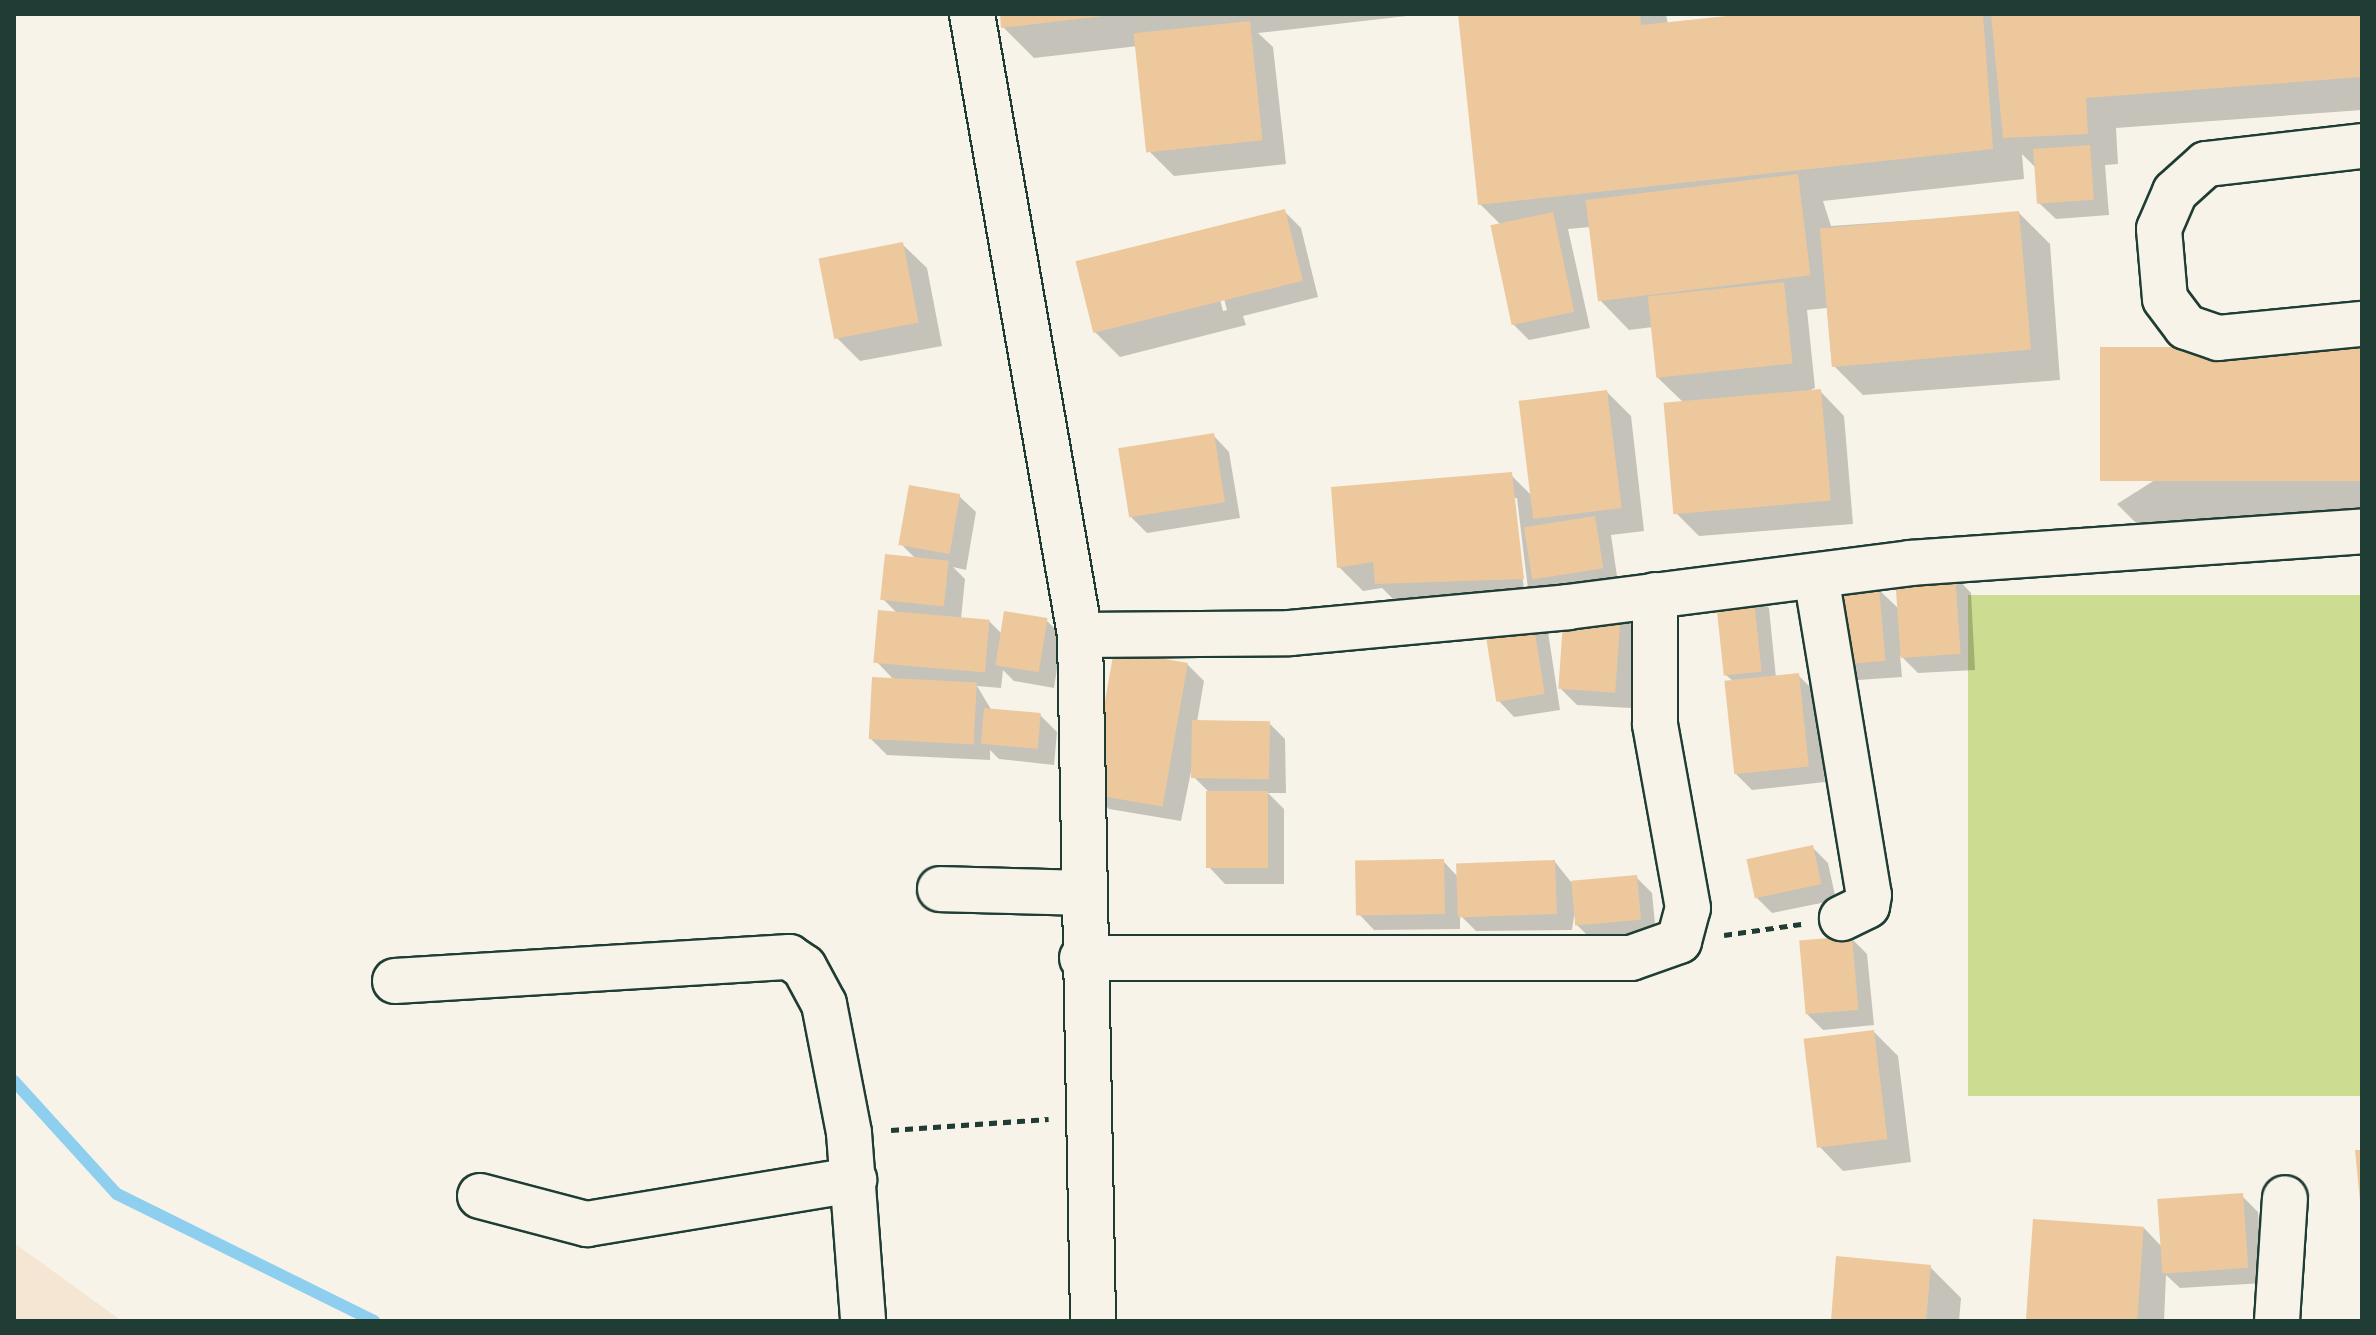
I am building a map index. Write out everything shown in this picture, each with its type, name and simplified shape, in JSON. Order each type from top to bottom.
[{"type":"street","points":[[972,14],[1080,635],[1082,958],[1093,1321]]},
{"type":"street","points":[[2362,146],[2206,164],[2175,192],[2159,229],[2165,299],[2186,327],[2218,338],[2362,324]]},
{"type":"street","points":[[1080,635],[1290,633],[2007,554],[2362,531]]},
{"type":"street","points":[[1816,576],[1869,895],[1867,906],[1842,918]]},
{"type":"street","points":[[1082,958],[1631,958],[1679,941],[1688,908],[1655,724],[1655,595]]},
{"type":"street","points":[[940,889],[1083,893]]},
{"type":"street","points":[[395,981],[789,957],[804,967],[824,1004],[849,1133],[863,1321]]},
{"type":"street","points":[[480,1196],[587,1224],[854,1180]]},
{"type":"street","points":[[2277,1321],[2285,1198]]},
{"type":"path","points":[[1679,941],[1842,918]]},
{"type":"path","points":[[849,1133],[1086,1116]]},
{"type":"shaded area","points":[[14,1243],[122,1321],[14,1321]]},
{"type":"green space","points":[[1968,595],[2362,595],[2362,1096],[1968,1096]]},
{"type":"building","points":[[1000,14],[1104,14],[1104,16],[1001,28]]},
{"type":"building","points":[[1458,14],[1640,14],[1641,25],[1746,14],[1983,14],[1993,149],[1478,205]]},
{"type":"building","points":[[1991,14],[2362,14],[2362,77],[2086,98],[2088,134],[2003,138]]},
{"type":"building","points":[[1250,21],[1263,140],[1146,153],[1134,33]]},
{"type":"building","points":[[2090,145],[2094,200],[2037,204],[2033,149]]},
{"type":"building","points":[[1798,174],[1810,275],[1598,301],[1586,200]]},
{"type":"building","points":[[1285,209],[1303,281],[1093,333],[1075,261]]},
{"type":"building","points":[[2019,211],[2031,349],[1832,367],[1820,228]]},
{"type":"building","points":[[1553,212],[1574,312],[1512,325],[1490,225]]},
{"type":"building","points":[[903,242],[919,322],[834,339],[819,258]]},
{"type":"building","points":[[1784,282],[1793,364],[1656,378],[1648,296]]},
{"type":"building","points":[[2100,347],[2362,347],[2362,481],[2100,481]]},
{"type":"building","points":[[1821,389],[1831,501],[1673,514],[1664,403]]},
{"type":"building","points":[[1607,390],[1622,508],[1533,519],[1519,401]]},
{"type":"building","points":[[1214,433],[1225,502],[1129,517],[1118,448]]},
{"type":"building","points":[[1512,472],[1524,579],[1375,584],[1373,562],[1337,568],[1331,487]]},
{"type":"building","points":[[909,485],[960,494],[950,554],[898,545]]},
{"type":"building","points":[[1595,516],[1603,568],[1532,580],[1524,527]]},
{"type":"building","points":[[885,554],[949,561],[944,606],[880,600]]},
{"type":"building","points":[[1955,574],[1961,654],[1901,658],[1895,578]]},
{"type":"building","points":[[1879,587],[1885,661],[1840,665],[1833,591]]},
{"type":"building","points":[[1753,590],[1762,672],[1724,676],[1715,594]]},
{"type":"building","points":[[1564,608],[1621,612],[1615,693],[1558,689]]},
{"type":"building","points":[[878,610],[990,620],[985,673],[873,663]]},
{"type":"building","points":[[1004,611],[1047,618],[1039,672],[995,665]]},
{"type":"building","points":[[1532,614],[1545,694],[1496,702],[1484,622]]},
{"type":"building","points":[[1114,650],[1188,663],[1163,807],[1089,794]]},
{"type":"building","points":[[1799,673],[1809,766],[1734,774],[1724,681]]},
{"type":"building","points":[[872,677],[977,682],[974,744],[869,739]]},
{"type":"building","points":[[984,708],[1041,713],[1038,749],[981,744]]},
{"type":"building","points":[[1192,720],[1270,721],[1269,779],[1191,778]]},
{"type":"building","points":[[1206,791],[1268,791],[1268,868],[1206,868]]},
{"type":"building","points":[[1813,845],[1821,884],[1755,898],[1746,859]]},
{"type":"building","points":[[1444,859],[1445,914],[1356,916],[1355,861]]},
{"type":"building","points":[[1555,860],[1557,914],[1458,917],[1456,863]]},
{"type":"building","points":[[1637,875],[1641,920],[1575,926],[1571,881]]},
{"type":"building","points":[[1852,936],[1858,1010],[1806,1014],[1799,941]]},
{"type":"building","points":[[1874,1030],[1887,1139],[1817,1148],[1804,1039]]},
{"type":"building","points":[[2355,1150],[2362,1150],[2362,1201],[2360,1201]]},
{"type":"building","points":[[2243,1193],[2248,1268],[2162,1274],[2157,1199]]},
{"type":"building","points":[[2033,1219],[2144,1227],[2137,1321],[2026,1321]]},
{"type":"building","points":[[1836,1256],[1931,1265],[1926,1321],[1831,1321]]},
{"type":"waterway","points":[[14,1081],[117,1194],[374,1321]]}]
